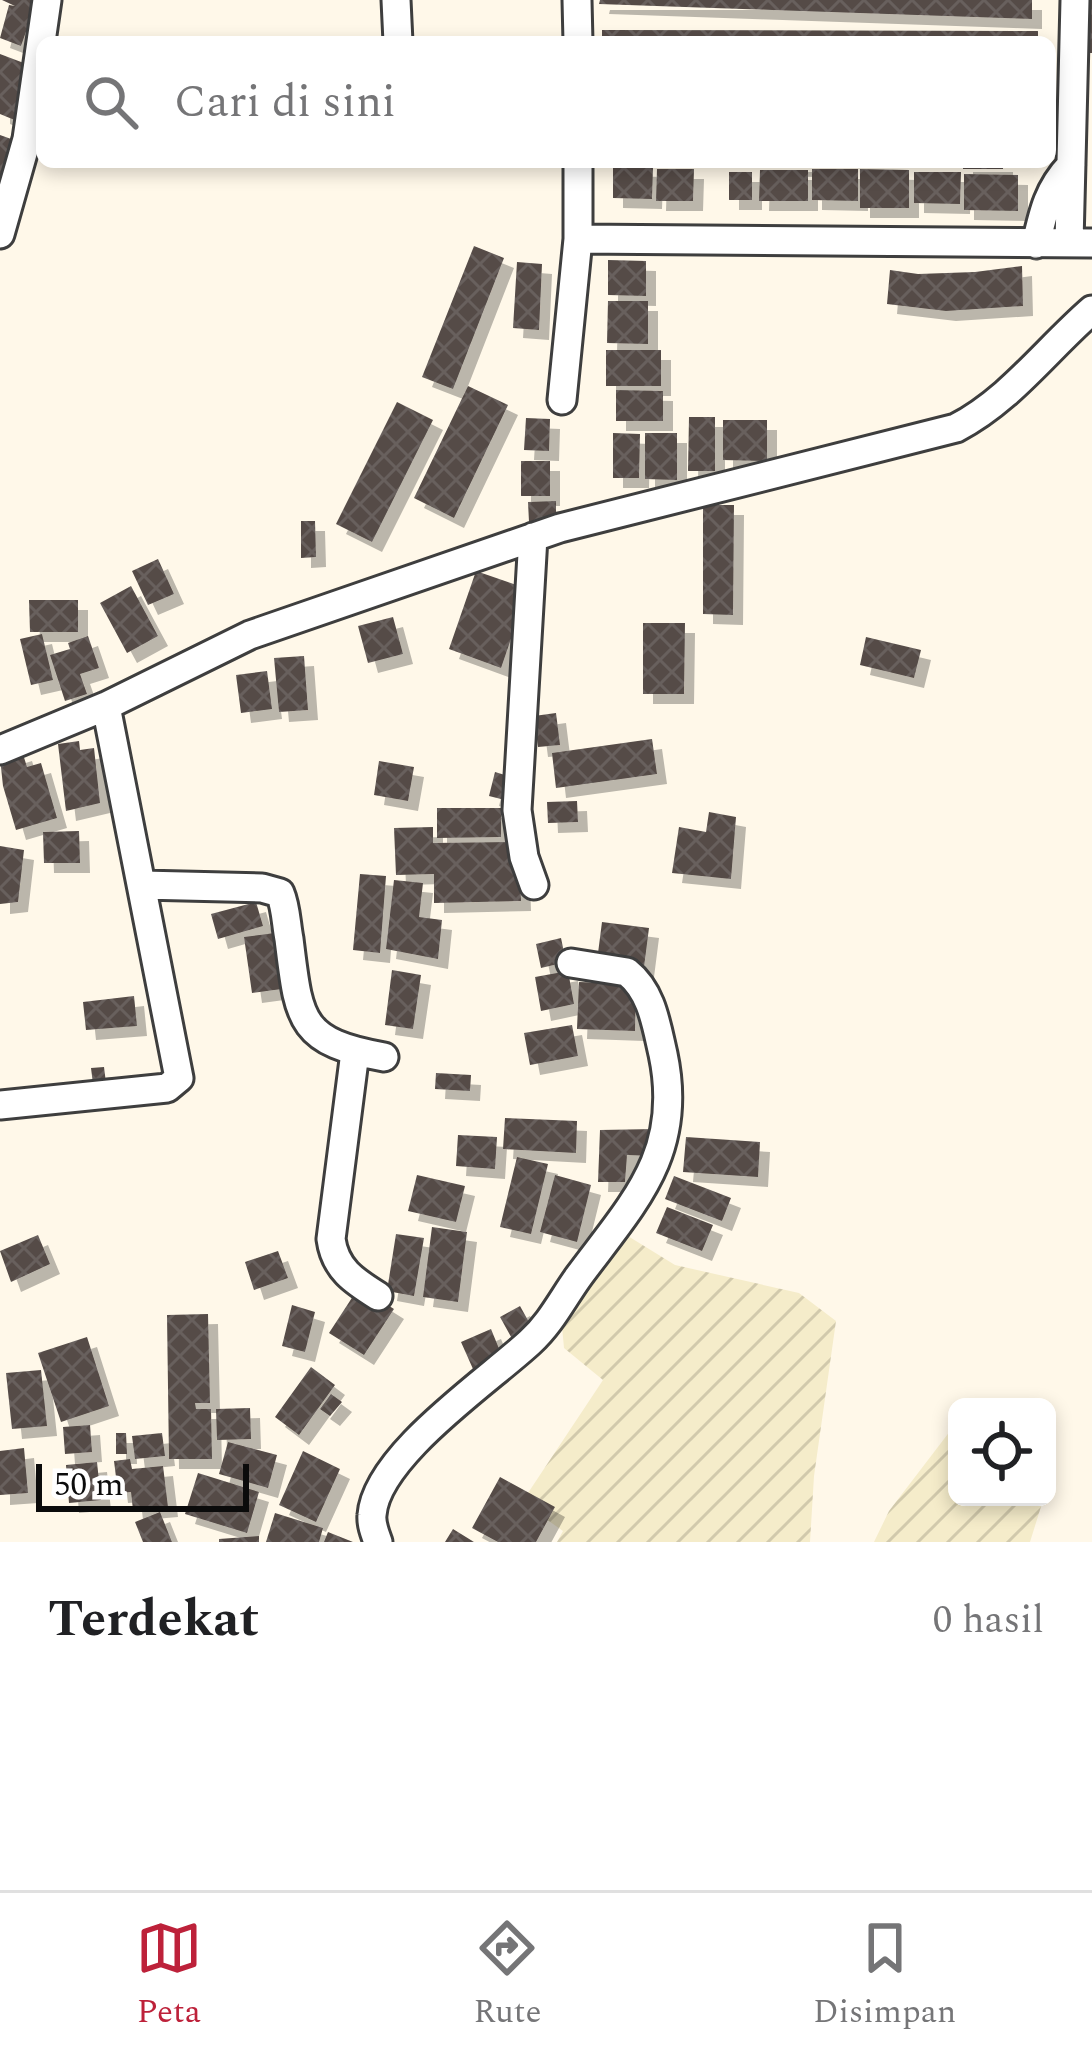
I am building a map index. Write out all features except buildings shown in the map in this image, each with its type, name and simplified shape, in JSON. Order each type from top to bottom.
[{"type":"street","points":[[41,36],[46,0]]},
{"type":"street","points":[[396,0],[398,36]]},
{"type":"street","points":[[577,0],[578,36]]},
{"type":"street","points":[[578,239],[1081,243],[1061,110],[1075,0]]},
{"type":"street","points":[[0,234],[26,139],[36,70]]},
{"type":"street","points":[[1036,244],[1045,204],[1056,181],[1071,165]]},
{"type":"street","points":[[562,400],[578,239],[578,168]]},
{"type":"street","points":[[0,750],[106,706],[250,634],[532,537],[956,428],[1011,391],[1092,310]]},
{"type":"street","points":[[532,537],[517,810],[534,885]]},
{"type":"street","points":[[0,1105],[167,1088],[179,1078],[106,706]]},
{"type":"street","points":[[142,885],[262,887],[280,892],[304,1018],[323,1039],[384,1057]]},
{"type":"street","points":[[378,1542],[372,1514],[393,1468],[414,1443],[548,1322],[642,1191],[660,1153],[668,1126],[668,1095],[661,1045],[646,994],[627,972],[572,963]]},
{"type":"street","points":[[356,1052],[331,1239],[338,1264],[352,1280],[378,1296]]},
{"type":"shaded area","points":[[623,1233],[675,1265],[799,1293],[836,1321],[814,1476],[810,1542],[557,1542],[563,1531],[522,1502],[603,1380],[564,1348],[560,1305]]},
{"type":"shaded area","points":[[948,1434],[948,1506],[1041,1506],[1030,1542],[874,1542],[889,1511]]}]
